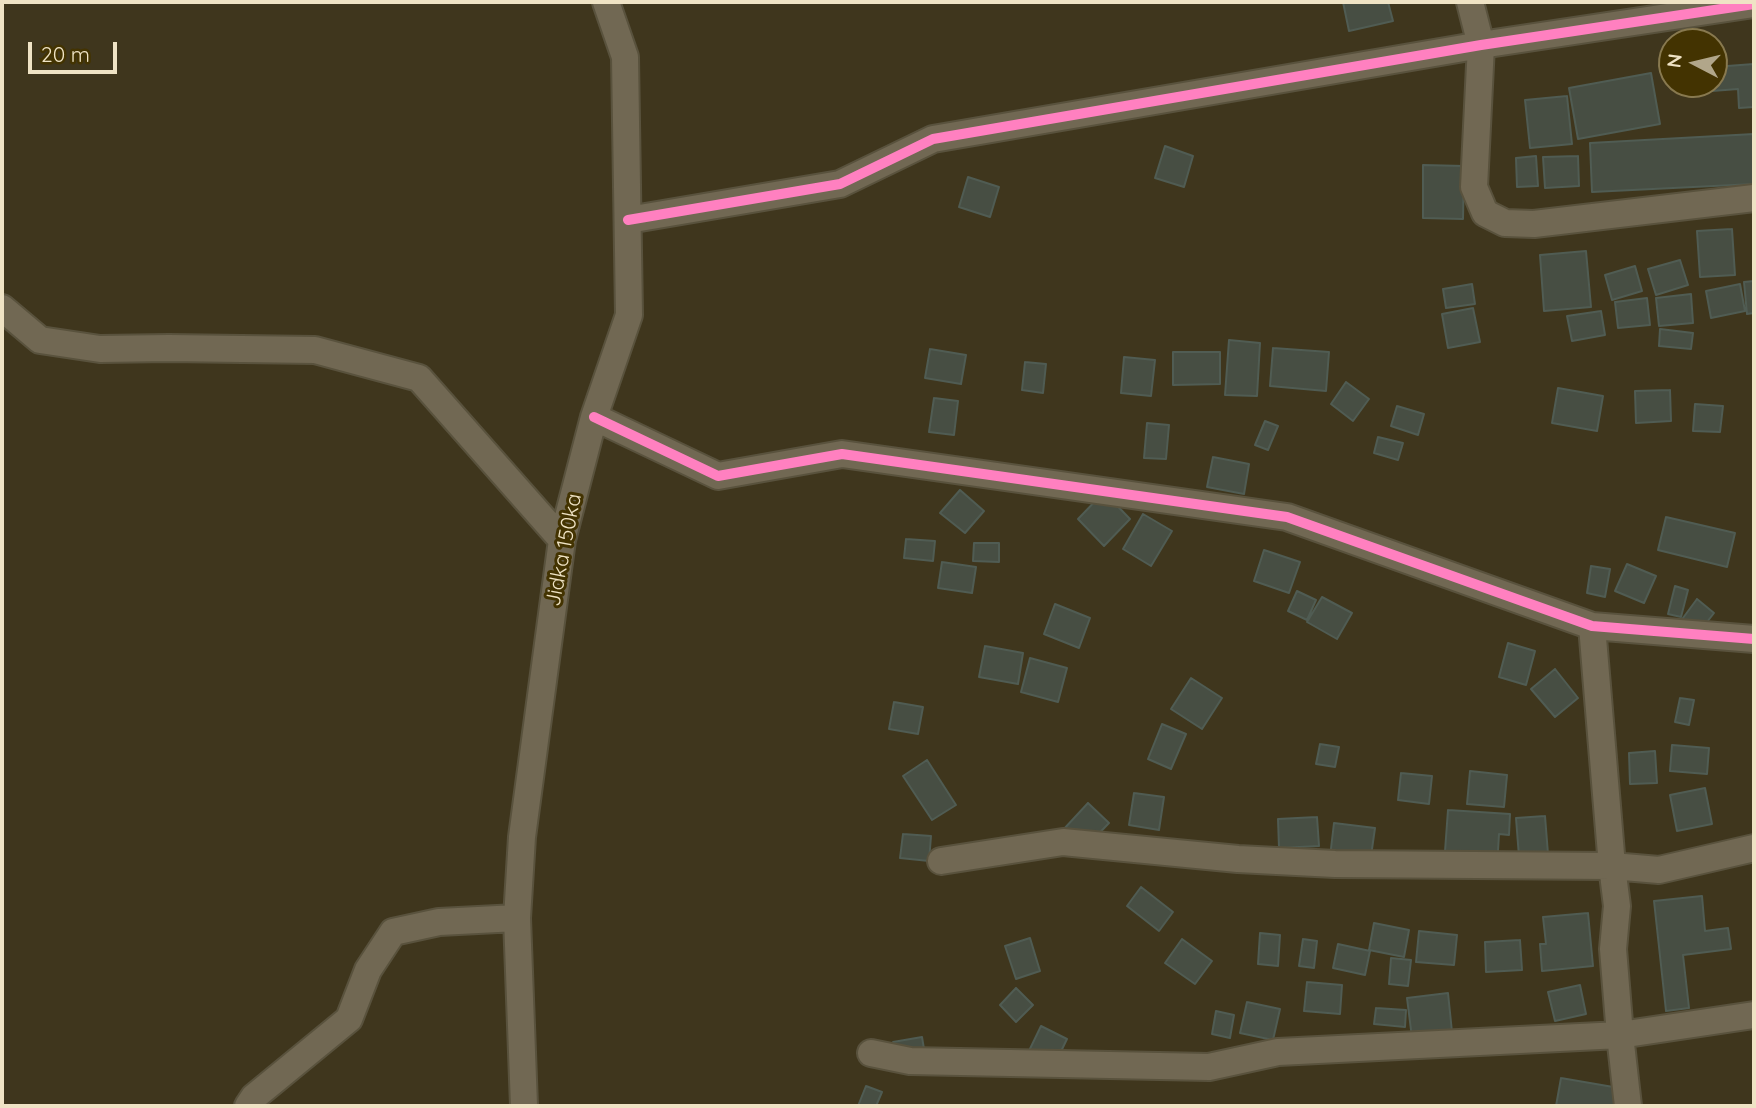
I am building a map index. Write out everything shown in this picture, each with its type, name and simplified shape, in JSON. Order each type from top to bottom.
[{"type":"street","name":"Jidka 150ka","points":[[524,1106],[517,918],[522,836],[562,540],[594,417],[629,315],[625,57],[607,2]]},
{"type":"street","points":[[1470,2],[1481,45],[1474,187],[1485,213],[1504,223],[1534,223],[1754,198]]},
{"type":"street","points":[[628,220],[840,184],[933,139],[1481,45],[1754,4]]},
{"type":"street","points":[[2,308],[40,340],[100,349],[315,349],[419,378],[562,540]]},
{"type":"street","points":[[594,417],[718,476],[842,454],[1287,517],[1592,626],[1754,639]]},
{"type":"street","points":[[1592,626],[1617,906],[1613,948],[1628,1106]]},
{"type":"street","points":[[941,862],[1063,842],[1238,859],[1335,864],[1612,866],[1659,870],[1754,848]]},
{"type":"street","points":[[247,1106],[254,1097],[349,1018],[368,970],[393,932],[439,922],[517,918]]},
{"type":"street","points":[[871,1053],[909,1061],[1209,1067],[1278,1052],[1620,1035],[1754,1015]]},
{"type":"building","points":[[1343,2],[1388,2],[1393,21],[1349,31]]},
{"type":"building","points":[[1754,64],[1754,107],[1739,108],[1738,89],[1728,90],[1728,66]]},
{"type":"building","points":[[1651,73],[1660,124],[1578,139],[1569,88]]},
{"type":"building","points":[[1567,96],[1572,144],[1530,148],[1525,100]]},
{"type":"building","points":[[1754,134],[1754,184],[1592,192],[1590,143]]},
{"type":"building","points":[[1165,146],[1193,156],[1184,187],[1155,178]]},
{"type":"building","points":[[1536,156],[1538,186],[1517,187],[1516,158]]},
{"type":"building","points":[[1578,156],[1579,186],[1545,188],[1543,157]]},
{"type":"building","points":[[1423,165],[1464,166],[1463,219],[1423,218]]},
{"type":"building","points":[[968,177],[999,187],[990,217],[959,207]]},
{"type":"building","points":[[1732,229],[1735,275],[1700,277],[1697,231]]},
{"type":"building","points":[[1586,251],[1591,307],[1544,311],[1540,255]]},
{"type":"building","points":[[1680,260],[1688,285],[1656,295],[1648,269]]},
{"type":"building","points":[[1635,266],[1642,291],[1612,300],[1605,275]]},
{"type":"building","points":[[1754,281],[1754,313],[1747,314],[1744,282]]},
{"type":"building","points":[[1472,284],[1475,304],[1446,308],[1443,289]]},
{"type":"building","points":[[1740,284],[1745,311],[1711,318],[1706,291]]},
{"type":"building","points":[[1691,294],[1693,323],[1659,326],[1656,298]]},
{"type":"building","points":[[1647,298],[1650,325],[1618,328],[1615,302]]},
{"type":"building","points":[[1473,308],[1480,342],[1448,348],[1442,314]]},
{"type":"building","points":[[1601,311],[1605,335],[1572,341],[1567,316]]},
{"type":"building","points":[[1660,329],[1693,333],[1691,349],[1659,346]]},
{"type":"building","points":[[1229,340],[1260,343],[1257,396],[1225,395]]},
{"type":"building","points":[[1273,348],[1329,352],[1326,391],[1270,386]]},
{"type":"building","points":[[930,349],[966,355],[961,384],[925,378]]},
{"type":"building","points":[[1173,352],[1220,352],[1220,384],[1173,385]]},
{"type":"building","points":[[1124,357],[1155,360],[1151,396],[1121,393]]},
{"type":"building","points":[[1025,362],[1046,364],[1043,393],[1022,390]]},
{"type":"building","points":[[1346,382],[1369,399],[1353,421],[1331,404]]},
{"type":"building","points":[[1558,388],[1603,396],[1597,431],[1552,423]]},
{"type":"building","points":[[1670,390],[1671,421],[1636,423],[1635,391]]},
{"type":"building","points":[[934,398],[958,401],[954,435],[929,432]]},
{"type":"building","points":[[1695,404],[1723,406],[1720,432],[1693,431]]},
{"type":"building","points":[[1397,406],[1424,414],[1418,435],[1391,426]]},
{"type":"building","points":[[1265,421],[1278,426],[1268,450],[1255,445]]},
{"type":"building","points":[[1147,423],[1169,425],[1166,459],[1144,458]]},
{"type":"building","points":[[1378,437],[1403,443],[1398,460],[1374,453]]},
{"type":"building","points":[[1213,457],[1249,464],[1244,494],[1207,487]]},
{"type":"building","points":[[960,490],[984,511],[965,533],[940,513]]},
{"type":"building","points":[[1104,492],[1130,519],[1104,546],[1078,519]]},
{"type":"building","points":[[1143,514],[1172,531],[1151,566],[1123,549]]},
{"type":"building","points":[[1666,517],[1735,533],[1727,567],[1658,550]]},
{"type":"building","points":[[906,539],[935,541],[933,561],[904,558]]},
{"type":"building","points":[[974,543],[999,543],[999,562],[973,561]]},
{"type":"building","points":[[1264,550],[1300,562],[1289,593],[1254,581]]},
{"type":"building","points":[[942,562],[976,567],[972,593],[938,588]]},
{"type":"building","points":[[1627,564],[1656,576],[1644,603],[1615,591]]},
{"type":"building","points":[[1591,566],[1610,569],[1605,597],[1587,593]]},
{"type":"building","points":[[1675,586],[1688,590],[1681,617],[1668,614]]},
{"type":"building","points":[[1297,591],[1316,600],[1307,620],[1288,611]]},
{"type":"building","points":[[1322,597],[1352,613],[1337,639],[1307,622]]},
{"type":"building","points":[[1697,599],[1714,613],[1697,635],[1680,622]]},
{"type":"building","points":[[1055,604],[1090,618],[1079,648],[1044,634]]},
{"type":"building","points":[[1508,643],[1535,651],[1526,685],[1499,677]]},
{"type":"building","points":[[985,646],[1023,653],[1018,684],[979,677]]},
{"type":"building","points":[[1030,658],[1067,668],[1058,702],[1021,692]]},
{"type":"building","points":[[1555,669],[1578,698],[1555,717],[1531,689]]},
{"type":"building","points":[[1191,678],[1222,698],[1202,729],[1171,709]]},
{"type":"building","points":[[1680,698],[1694,700],[1689,725],[1675,722]]},
{"type":"building","points":[[894,702],[923,707],[918,734],[889,729]]},
{"type":"building","points":[[1162,724],[1186,734],[1171,769],[1148,759]]},
{"type":"building","points":[[1320,744],[1339,747],[1335,767],[1316,764]]},
{"type":"building","points":[[1672,745],[1709,748],[1707,774],[1670,771]]},
{"type":"building","points":[[1655,751],[1657,783],[1630,784],[1629,753]]},
{"type":"building","points":[[927,760],[956,805],[932,820],[903,776]]},
{"type":"building","points":[[1470,771],[1507,775],[1504,807],[1467,804]]},
{"type":"building","points":[[1401,773],[1432,776],[1429,804],[1398,800]]},
{"type":"building","points":[[1705,788],[1712,824],[1677,831],[1670,795]]},
{"type":"building","points":[[1134,793],[1164,797],[1159,830],[1129,825]]},
{"type":"building","points":[[1088,803],[1109,823],[1084,849],[1063,830]]},
{"type":"building","points":[[1448,810],[1510,814],[1509,835],[1499,834],[1497,868],[1444,865]]},
{"type":"building","points":[[1545,816],[1548,854],[1519,857],[1516,818]]},
{"type":"building","points":[[1317,817],[1319,846],[1279,848],[1278,819]]},
{"type":"building","points":[[1334,823],[1375,828],[1370,863],[1330,857]]},
{"type":"building","points":[[903,834],[931,836],[929,861],[900,858]]},
{"type":"building","points":[[1141,887],[1173,912],[1159,931],[1127,906]]},
{"type":"building","points":[[1702,896],[1705,931],[1728,928],[1731,949],[1683,955],[1689,1008],[1666,1011],[1654,901]]},
{"type":"building","points":[[1588,913],[1593,966],[1542,971],[1540,944],[1546,944],[1543,917]]},
{"type":"building","points":[[1374,923],[1409,930],[1404,957],[1369,950]]},
{"type":"building","points":[[1419,931],[1457,935],[1454,965],[1416,962]]},
{"type":"building","points":[[1260,933],[1280,935],[1278,966],[1258,964]]},
{"type":"building","points":[[1030,938],[1040,971],[1016,979],[1005,946]]},
{"type":"building","points":[[1182,939],[1212,961],[1195,984],[1165,963]]},
{"type":"building","points":[[1303,939],[1317,941],[1314,968],[1299,966]]},
{"type":"building","points":[[1520,940],[1522,970],[1486,972],[1485,942]]},
{"type":"building","points":[[1338,944],[1370,951],[1365,975],[1333,968]]},
{"type":"building","points":[[1391,958],[1411,960],[1408,986],[1389,984]]},
{"type":"building","points":[[1307,982],[1342,985],[1340,1014],[1304,1011]]},
{"type":"building","points":[[1580,985],[1586,1014],[1555,1021],[1548,992]]},
{"type":"building","points":[[1016,988],[1033,1005],[1016,1022],[1000,1005]]},
{"type":"building","points":[[1448,993],[1452,1032],[1412,1038],[1407,998]]},
{"type":"building","points":[[1247,1002],[1280,1009],[1273,1040],[1240,1033]]},
{"type":"building","points":[[1376,1008],[1406,1010],[1405,1027],[1374,1024]]},
{"type":"building","points":[[1216,1011],[1234,1015],[1230,1038],[1212,1034]]},
{"type":"building","points":[[1041,1026],[1067,1039],[1053,1068],[1027,1055]]},
{"type":"building","points":[[922,1037],[925,1055],[897,1060],[893,1042]]},
{"type":"building","points":[[1561,1078],[1619,1088],[1616,1106],[1556,1106]]},
{"type":"building","points":[[866,1086],[882,1092],[876,1106],[858,1106]]},
{"type":"cycle path","points":[[628,220],[840,184],[933,139],[1481,45],[1754,4]]},
{"type":"cycle path","points":[[594,417],[718,476],[842,454],[1287,517],[1592,626],[1754,639]]}]
